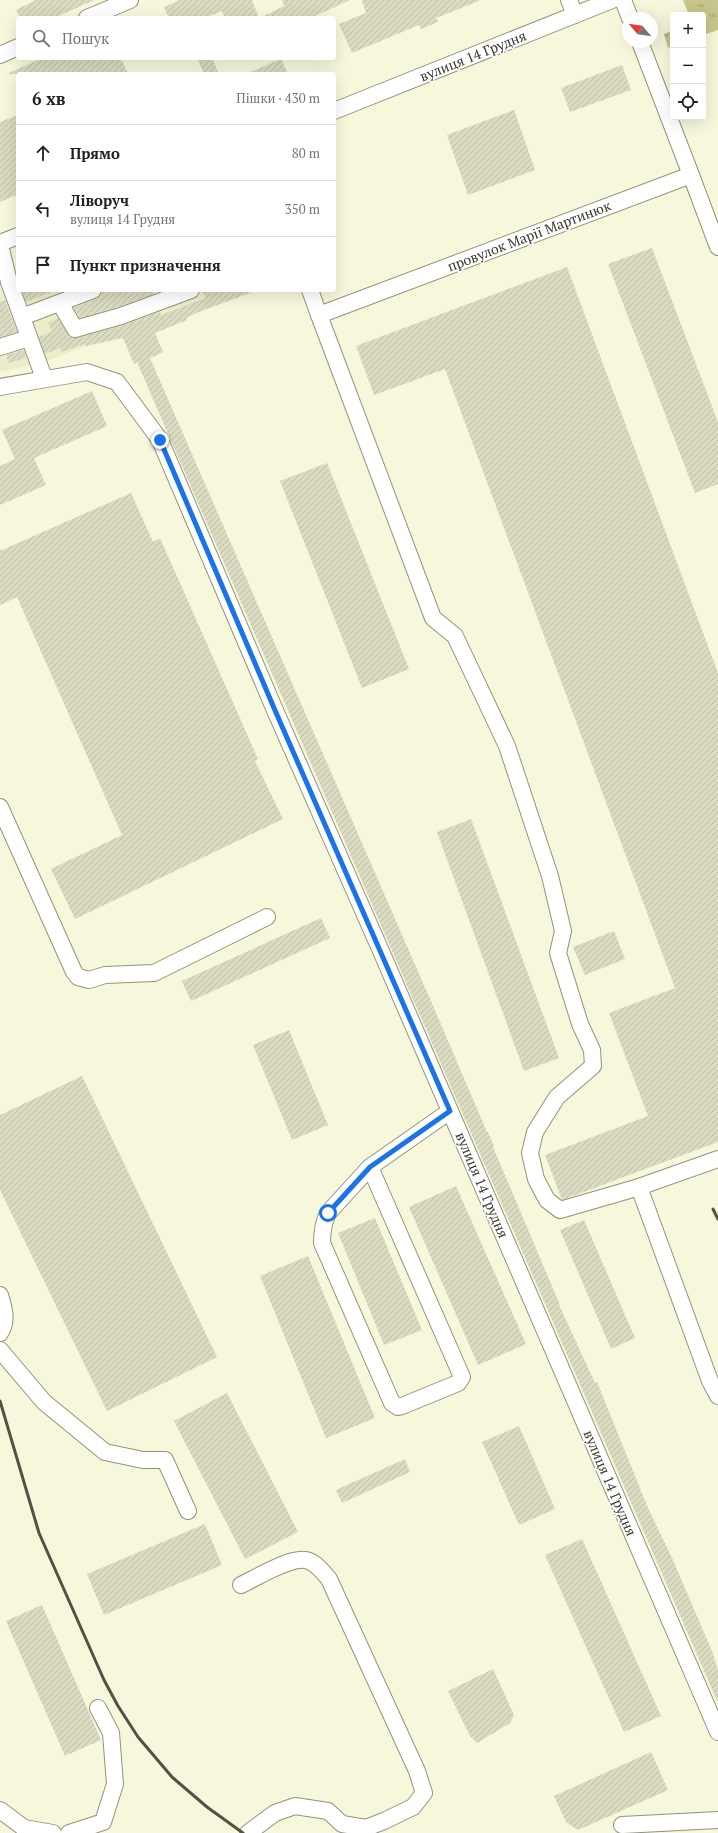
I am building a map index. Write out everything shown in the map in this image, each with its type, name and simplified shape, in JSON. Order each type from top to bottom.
[{"type":"street","points":[[92,16],[130,0]]},
{"type":"street","points":[[569,0],[575,15]]},
{"type":"street","name":"вулиця 14 Грудня","points":[[336,110],[612,0]]},
{"type":"street","points":[[623,0],[628,12]]},
{"type":"street","points":[[0,55],[16,48]]},
{"type":"street","points":[[642,48],[718,247]]},
{"type":"street","name":"провулок Марії Мартинюк","points":[[319,315],[691,175]]},
{"type":"street","points":[[16,237],[0,244],[6,293],[22,317],[44,378]]},
{"type":"street","points":[[22,317],[88,292]]},
{"type":"street","points":[[60,303],[75,329],[121,316],[186,292]]},
{"type":"street","points":[[311,292],[433,618],[455,636],[507,746],[550,876],[564,931],[558,954],[580,1024],[592,1050],[593,1066],[557,1097],[535,1132],[530,1153],[536,1179],[547,1200],[560,1210],[639,1187],[718,1159]]},
{"type":"street","points":[[0,347],[30,338]]},
{"type":"street","name":"вулиця 14 Грудня","points":[[0,387],[44,378],[87,372],[117,382],[160,440],[274,708],[718,1731]]},
{"type":"street","points":[[0,807],[74,972],[78,977],[89,980],[106,975],[154,973],[267,917]]},
{"type":"street","points":[[370,1167],[462,1377],[458,1384],[398,1407],[392,1403],[322,1242],[324,1221],[328,1213],[370,1167],[450,1111]]},
{"type":"street","points":[[639,1187],[710,1381],[718,1396]]},
{"type":"street","points":[[0,1295],[5,1312],[3,1328],[0,1333]]},
{"type":"street","points":[[0,1350],[44,1402],[105,1452],[143,1460],[165,1460],[188,1511]]},
{"type":"street","points":[[241,1585],[288,1563],[305,1560],[318,1566],[329,1579],[417,1771],[424,1793],[413,1807],[366,1828],[342,1824],[328,1811],[295,1806],[275,1813],[248,1833]]},
{"type":"street","points":[[70,1833],[103,1822],[115,1784],[111,1733],[98,1708]]},
{"type":"street","points":[[0,1810],[24,1828],[53,1833]]},
{"type":"street","points":[[622,1825],[718,1820]]},
{"type":"shaded area","points":[[16,278],[16,292],[246,292],[142,324],[39,364],[0,372],[0,285]]},
{"type":"green space","points":[[683,0],[718,0],[718,30],[706,34],[706,12],[688,12]]},
{"type":"green space","points":[[670,31],[670,47],[668,48],[664,34]]},
{"type":"building","points":[[36,0],[94,0],[58,16],[19,16],[16,10]]},
{"type":"building","points":[[180,0],[252,0],[258,16],[224,16],[222,11],[209,16],[168,16],[164,7]]},
{"type":"building","points":[[282,0],[350,0],[315,16],[264,16],[284,6]]},
{"type":"building","points":[[362,0],[479,1],[436,18],[438,22],[421,29],[419,25],[352,53],[339,24],[366,13]]},
{"type":"building","points":[[38,60],[122,60],[127,72],[16,72],[16,74],[7,74]]},
{"type":"building","points":[[198,60],[213,60],[218,72],[203,72]]},
{"type":"building","points":[[281,60],[287,72],[251,72]]},
{"type":"building","points":[[622,65],[631,90],[570,112],[561,88]]},
{"type":"building","points":[[514,110],[535,170],[468,195],[447,135]]},
{"type":"building","points":[[16,116],[16,195],[0,202],[0,122]]},
{"type":"building","points":[[652,248],[718,422],[718,484],[695,493],[608,264]]},
{"type":"building","points":[[567,267],[718,673],[718,1142],[562,1200],[545,1155],[648,1116],[609,1013],[675,988],[445,369],[374,395],[356,346]]},
{"type":"building","points":[[23,292],[51,292],[26,302]]},
{"type":"building","points":[[102,292],[154,292],[154,294],[118,307],[80,318],[74,308],[101,296]]},
{"type":"building","points":[[202,292],[252,292],[194,314],[186,318],[187,320],[155,333],[163,352],[150,358],[488,1132],[559,1305],[595,1383],[597,1382],[648,1508],[672,1558],[712,1651],[718,1670],[718,1703],[137,362],[134,364],[123,338],[86,346],[85,344],[61,352],[60,348],[45,354],[39,337],[52,331],[48,323],[58,318],[69,337],[78,338],[124,325],[160,312],[161,315],[206,298]]},
{"type":"building","points":[[5,300],[17,332],[0,337],[0,302]]},
{"type":"building","points":[[24,350],[26,358],[8,363],[6,355]]},
{"type":"building","points":[[92,391],[107,426],[34,458],[46,485],[0,505],[0,466],[15,459],[2,430]]},
{"type":"building","points":[[327,463],[409,669],[362,688],[280,481]]},
{"type":"building","points":[[131,493],[153,542],[160,538],[258,759],[255,761],[283,819],[75,919],[51,869],[122,835],[17,597],[0,605],[0,551]]},
{"type":"building","points":[[471,819],[559,1058],[524,1071],[437,832]]},
{"type":"building","points":[[321,918],[330,938],[191,1001],[182,981]]},
{"type":"building","points":[[614,931],[625,959],[585,975],[573,947]]},
{"type":"building","points":[[289,1030],[328,1125],[292,1140],[253,1045]]},
{"type":"building","points":[[82,1076],[217,1357],[107,1411],[0,1190],[0,1115]]},
{"type":"building","points":[[456,1186],[526,1344],[478,1365],[409,1207]]},
{"type":"building","points":[[375,1218],[422,1330],[384,1345],[338,1233]]},
{"type":"building","points":[[584,1220],[635,1338],[611,1349],[560,1230]]},
{"type":"building","points":[[308,1256],[375,1418],[326,1438],[260,1276]]},
{"type":"building","points":[[227,1393],[298,1532],[245,1559],[174,1421]]},
{"type":"building","points":[[519,1426],[555,1509],[519,1525],[482,1442]]},
{"type":"building","points":[[405,1459],[410,1472],[342,1503],[336,1490]]},
{"type":"building","points":[[205,1524],[222,1565],[104,1615],[87,1574]]},
{"type":"building","points":[[582,1539],[661,1716],[624,1732],[545,1555]]},
{"type":"building","points":[[42,1605],[101,1740],[65,1756],[6,1621]]},
{"type":"building","points":[[493,1669],[514,1715],[510,1723],[477,1743],[470,1736],[448,1691]]},
{"type":"building","points":[[651,1752],[668,1790],[578,1830],[566,1822],[554,1796]]},
{"type":"railway","points":[[713,1209],[718,1219]]},
{"type":"railway","points":[[0,1401],[39,1533],[104,1680],[118,1706],[138,1737],[172,1777],[207,1807],[243,1833]]},
{"type":"route","points":[[160,440],[274,708],[450,1111],[370,1167],[328,1213]]}]
